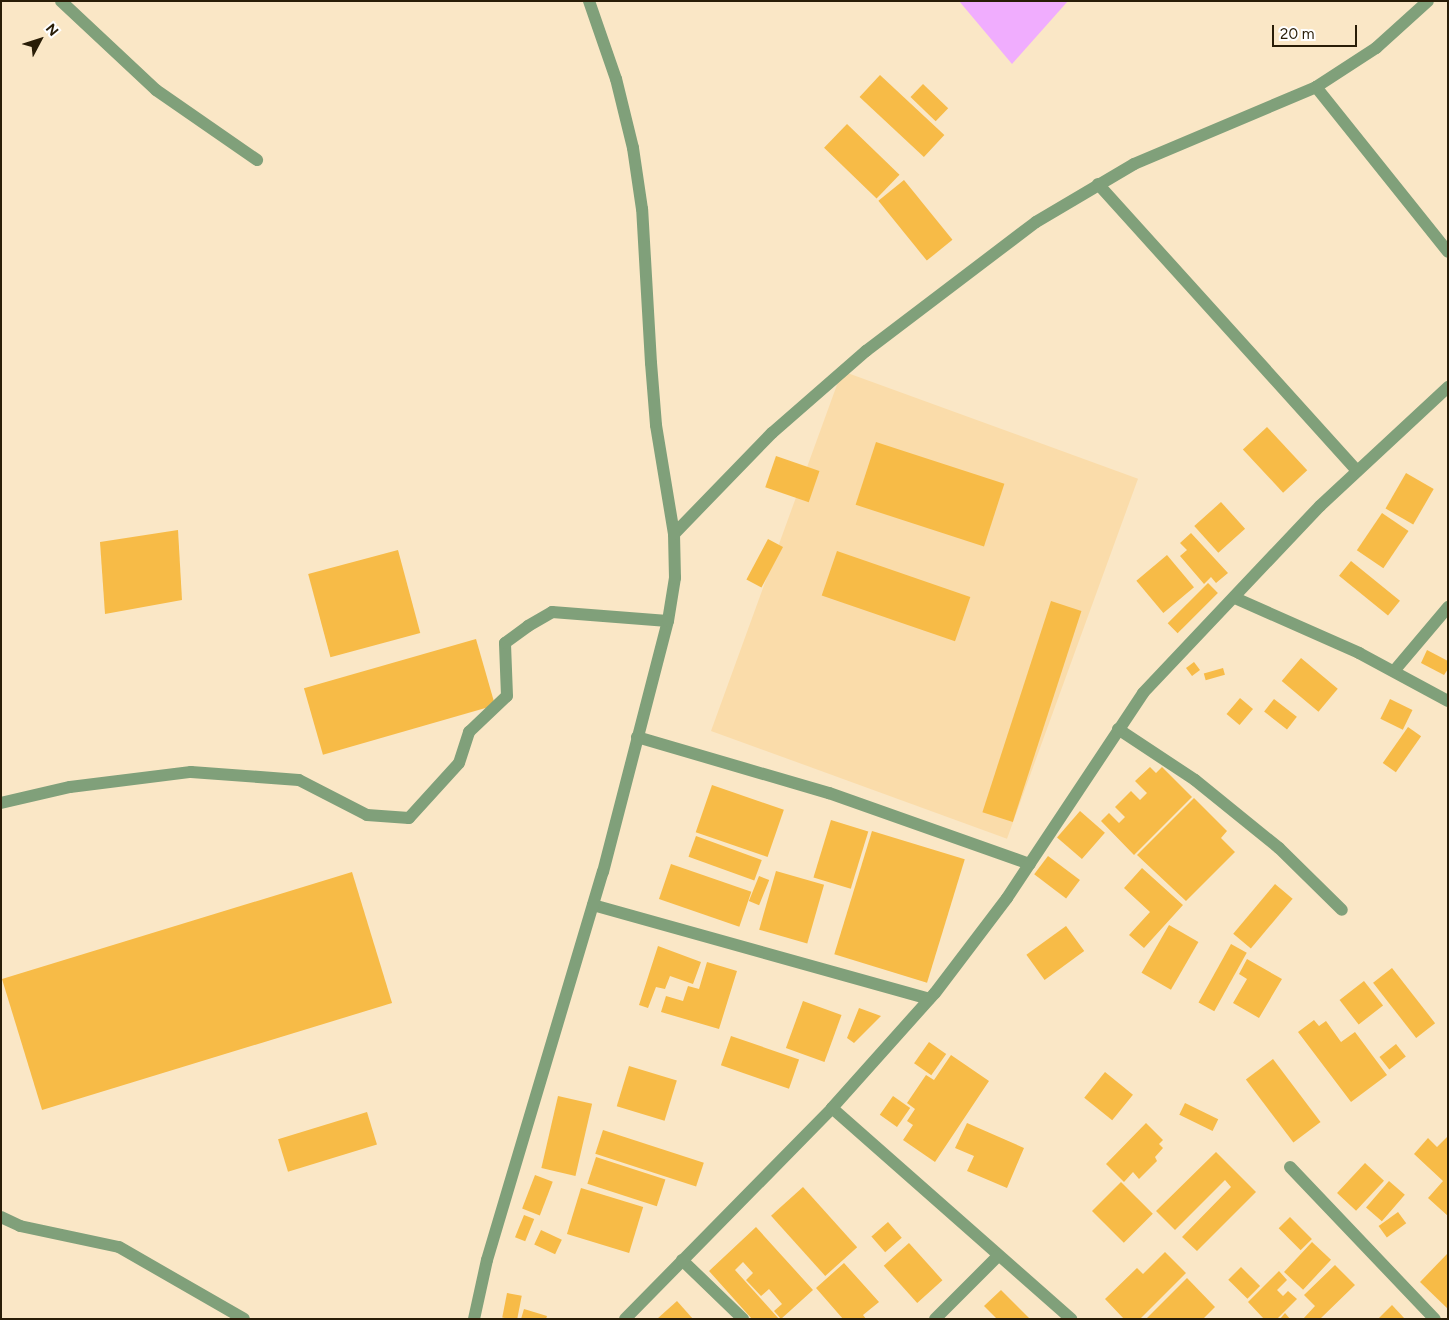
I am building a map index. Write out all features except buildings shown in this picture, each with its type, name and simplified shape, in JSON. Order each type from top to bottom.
[{"type":"street","points":[[61,1],[156,90],[257,160]]},
{"type":"street","points":[[474,1319],[487,1260],[593,905],[668,621],[675,578],[674,534],[656,425],[642,209],[633,148],[616,79],[589,1]]},
{"type":"street","points":[[674,534],[772,433],[866,351],[1036,222],[1134,164],[1316,87],[1376,48],[1428,1]]},
{"type":"street","points":[[1316,87],[1448,252]]},
{"type":"street","points":[[1098,184],[1356,470]]},
{"type":"street","points":[[625,1319],[832,1108],[929,999],[975,942],[1030,864],[1143,693],[1356,470],[1448,387]]},
{"type":"street","points":[[1235,598],[1359,653],[1448,701]]},
{"type":"street","points":[[1394,671],[1448,607]]},
{"type":"street","points":[[1,803],[70,786],[191,772],[299,780],[367,815],[409,818],[459,763],[469,732],[507,696],[505,643],[528,626],[552,612],[668,621]]},
{"type":"street","points":[[1118,729],[1195,780],[1279,848],[1342,910]]},
{"type":"street","points":[[637,737],[829,793],[1030,864]]},
{"type":"street","points":[[593,905],[929,999]]},
{"type":"street","points":[[832,1108],[1071,1319]]},
{"type":"street","points":[[1290,1167],[1435,1319]]},
{"type":"street","points":[[1,1217],[20,1226],[119,1247],[244,1319]]},
{"type":"street","points":[[935,1319],[998,1256]]},
{"type":"street","points":[[682,1260],[743,1319]]},
{"type":"shaded area","points":[[959,1],[1068,1],[1012,64]]},
{"type":"shaded area","points":[[842,371],[1138,479],[1007,839],[711,731]]}]
